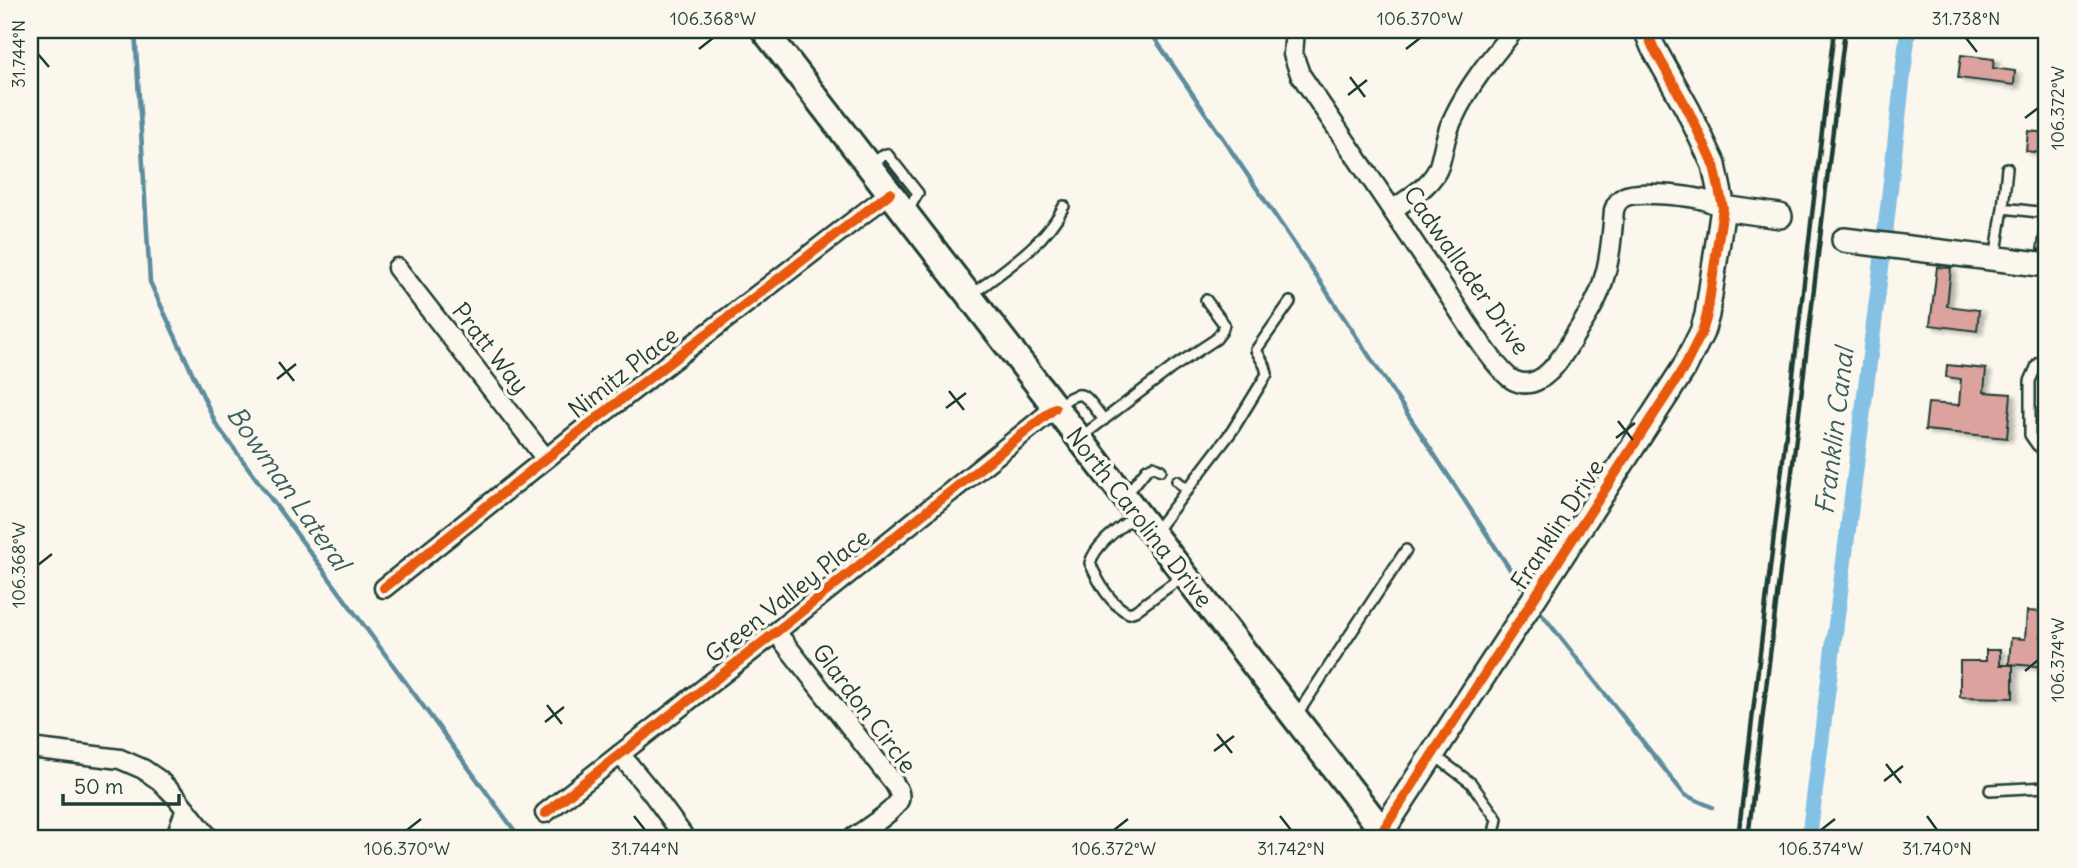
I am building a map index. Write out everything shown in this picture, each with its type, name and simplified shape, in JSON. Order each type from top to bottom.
[{"type":"main road","name":"North Carolina Drive","points":[[764,30],[1295,717],[1383,836]]},
{"type":"street","name":"Cadwallader Drive","points":[[1295,30],[1293,54],[1300,74],[1464,317],[1502,370],[1511,379],[1521,383],[1541,378],[1550,371],[1598,299],[1605,276],[1614,209],[1617,202],[1625,196],[1652,193],[1705,200],[1723,208],[1780,216]]},
{"type":"street","points":[[1393,210],[1423,187],[1435,173],[1452,120],[1478,74],[1514,30]]},
{"type":"street","name":"Franklin Drive","points":[[1383,836],[1432,754],[1684,369],[1702,332],[1723,208],[1714,165],[1646,30]]},
{"type":"street","name":"Nimitz Place","points":[[384,588],[890,193]]},
{"type":"street","points":[[1854,242],[2047,265]]},
{"type":"street","name":"Pratt Way","points":[[397,268],[546,459]]},
{"type":"street","name":"Green Valley Place","points":[[545,813],[1055,408]]},
{"type":"street","name":"Glardon Circle","points":[[776,632],[899,793],[898,802],[892,808],[853,838]]},
{"type":"street","points":[[30,748],[98,755],[133,764],[159,780],[209,838]]},
{"type":"street","points":[[620,754],[684,838]]},
{"type":"street","points":[[175,838],[186,809]]},
{"type":"lane","points":[[867,163],[887,154],[903,172],[918,192],[906,213]]},
{"type":"lane","points":[[1995,259],[2007,168]]},
{"type":"lane","points":[[969,296],[1040,239],[1056,222],[1065,206]]},
{"type":"lane","points":[[2003,208],[2047,213]]},
{"type":"lane","points":[[1080,438],[1172,368],[1216,339],[1224,324],[1206,300]]},
{"type":"lane","points":[[1153,535],[1233,431],[1266,374],[1265,366],[1256,350],[1290,302]]},
{"type":"lane","points":[[2047,356],[2037,365],[2030,381],[2030,435],[2047,453]]},
{"type":"lane","points":[[1055,408],[1073,394],[1081,394],[1104,420]]},
{"type":"lane","points":[[1161,470],[1153,466],[1147,469],[1131,505],[1090,563],[1114,603],[1129,613],[1185,575]]},
{"type":"lane","points":[[1177,481],[1188,490]]},
{"type":"lane","points":[[1295,717],[1406,550]]},
{"type":"lane","points":[[1432,754],[1471,783],[1497,819],[1493,838]]},
{"type":"lane","points":[[1990,790],[2047,787]]},
{"type":"building","points":[[1961,55],[1994,59],[1993,68],[2015,71],[2014,85],[1958,78]]},
{"type":"building","points":[[2028,131],[2047,133],[2047,154],[2026,151]]},
{"type":"building","points":[[2040,229],[2047,230],[2047,250],[2037,249]]},
{"type":"building","points":[[1937,267],[1951,268],[1947,306],[1979,310],[1977,331],[1930,325]]},
{"type":"building","points":[[1947,365],[1986,369],[1984,392],[2011,394],[2007,438],[1925,430],[1928,403],[1959,405],[1961,379],[1946,377]]},
{"type":"building","points":[[2027,611],[2042,612],[2041,638],[2045,638],[2047,612],[2047,667],[2009,664],[2011,638],[2025,639]]},
{"type":"building","points":[[1986,650],[2000,650],[2000,665],[2013,665],[2013,698],[1960,697],[1960,661],[1986,661]]},
{"type":"waterway","name":"Bowman Lateral","points":[[135,30],[150,282],[216,424],[520,838]]},
{"type":"waterway","points":[[1149,30],[1323,286],[1521,586]]},
{"type":"waterway","name":"Franklin Canal","points":[[1809,838],[1882,260],[1908,30]]},
{"type":"waterway","points":[[1541,613],[1685,795],[1712,807]]},
{"type":"railway","points":[[1738,838],[1834,30]]},
{"type":"railway","points":[[1748,838],[1845,30]]},
{"type":"cycle path","points":[[1378,838],[1684,368],[1702,332],[1723,208],[1714,165],[1646,30]]},
{"type":"cycle path","points":[[384,588],[592,422],[890,193]]},
{"type":"cycle path","points":[[545,813],[1055,408]]}]
